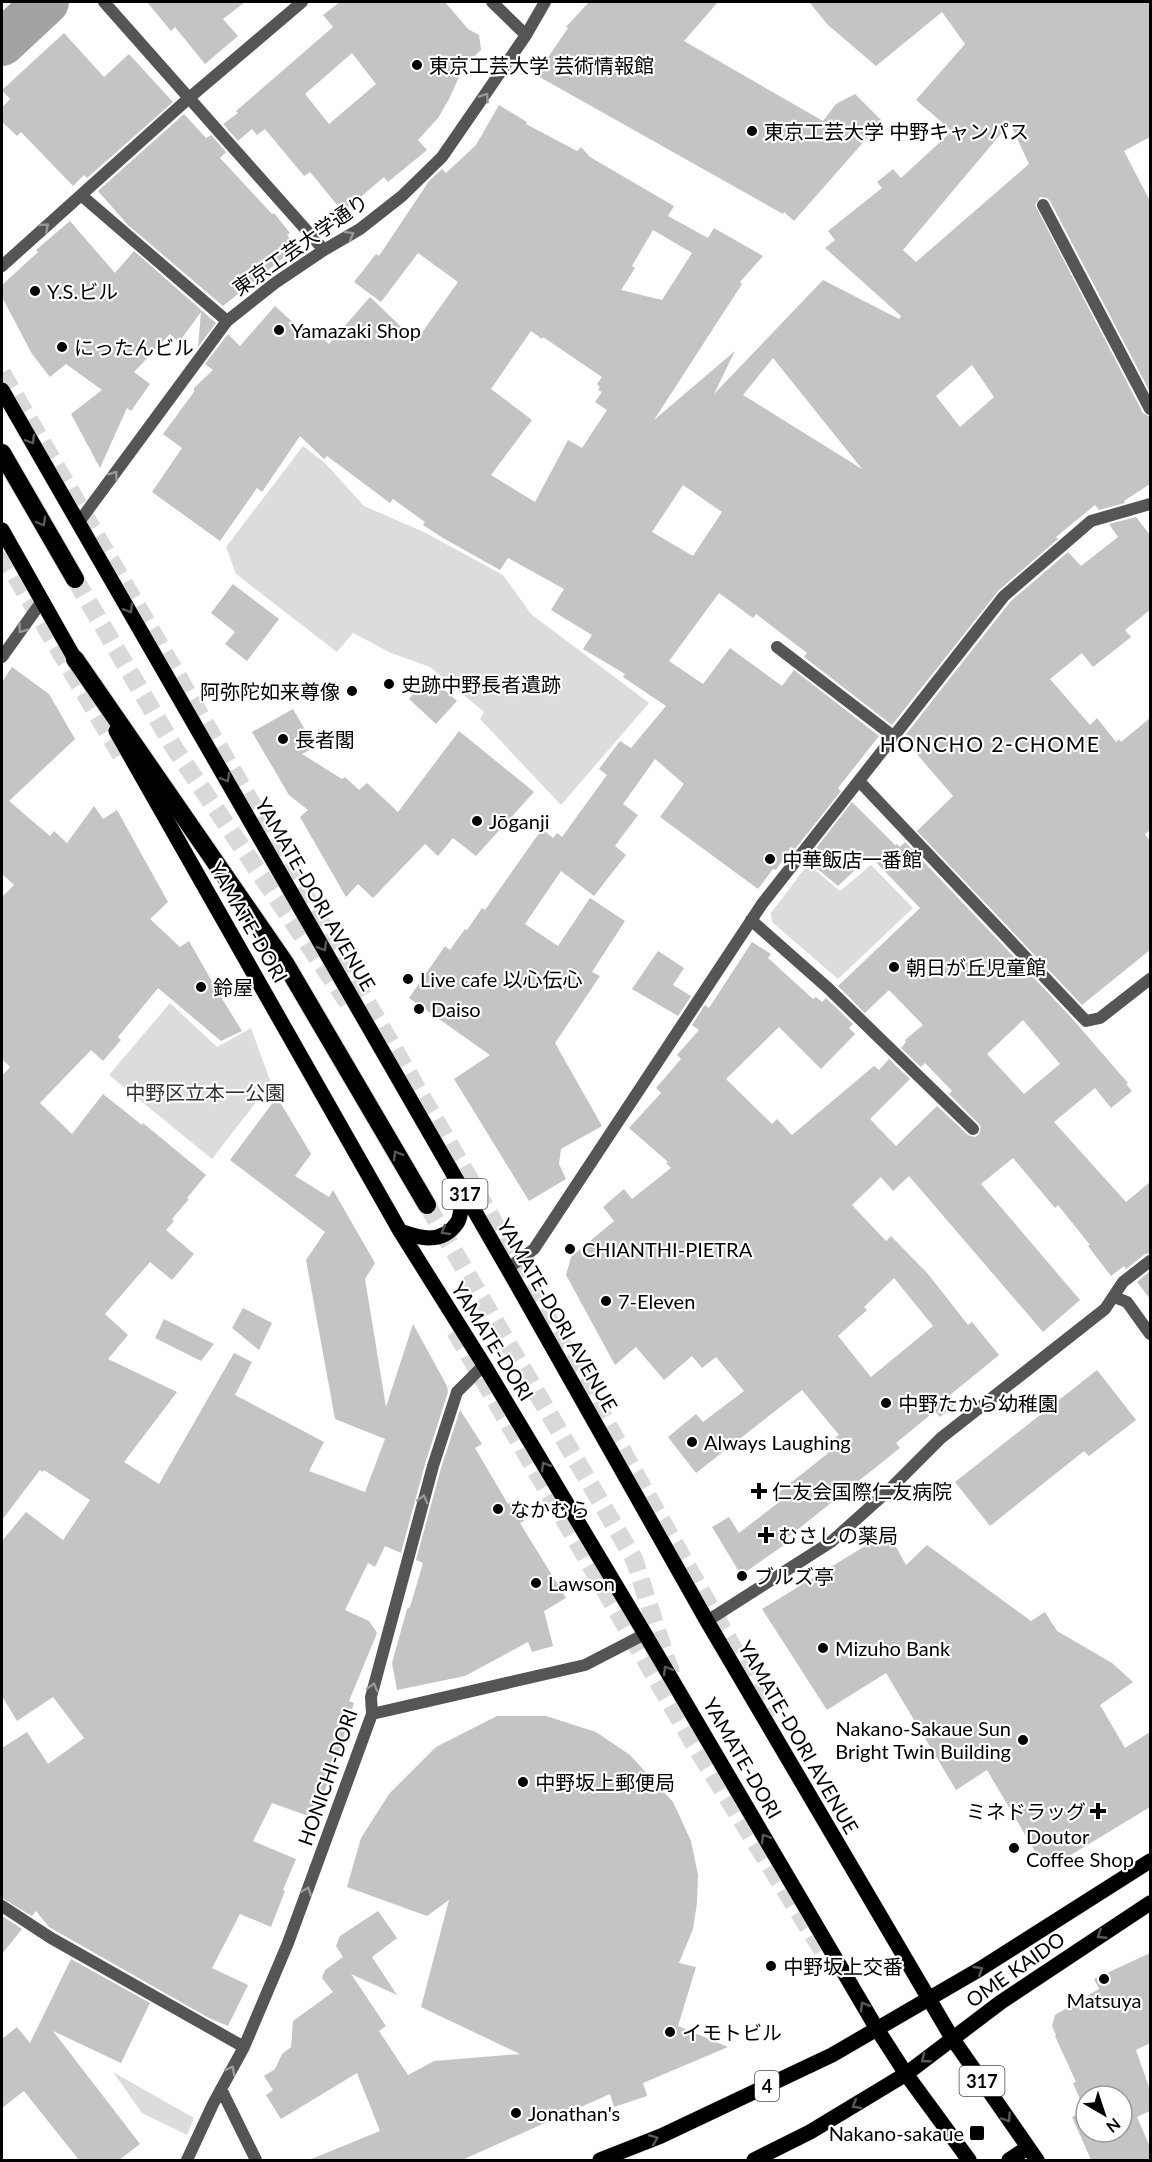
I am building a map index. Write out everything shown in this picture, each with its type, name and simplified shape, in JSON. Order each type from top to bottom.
[{"type":"highway","points":[[2,453],[75,579]]},
{"type":"highway","points":[[75,659],[285,963],[427,1205]]},
{"type":"main road","name":"YAMATE-DORI AVENUE","points":[[2,390],[463,1190],[707,1621],[952,2038],[1032,2154]]},
{"type":"main road","name":"YAMATE-DORI","points":[[2,530],[400,1231],[484,1365],[645,1634],[877,2029],[906,2074],[969,2160]]},
{"type":"main road","points":[[400,1231],[422,1239],[447,1233],[458,1222],[463,1190]]},
{"type":"main road","name":"OME KAIDO","points":[[929,1999],[1150,1862]]},
{"type":"main road","name":"OME KAIDO","points":[[754,2160],[810,2132],[906,2074],[1010,1996],[1150,1903]]},
{"type":"main road","name":"4","points":[[600,2160],[661,2136],[832,2055],[929,1999]]},
{"type":"main road","points":[[1009,2160],[1032,2154]]},
{"type":"street","points":[[104,2],[324,250]]},
{"type":"street","points":[[2,266],[189,99],[302,2]]},
{"type":"street","points":[[492,2],[526,34]]},
{"type":"street","name":"東京工芸大学通り","points":[[79,522],[227,321],[267,288],[360,229],[402,196],[442,157],[526,34],[545,2]]},
{"type":"street","points":[[81,195],[227,321]]},
{"type":"street","points":[[1042,205],[1150,409]]},
{"type":"street","points":[[507,1269],[534,1249],[751,920],[893,736],[1009,591],[1091,521],[1150,504]]},
{"type":"street","points":[[2,657],[42,601]]},
{"type":"street","points":[[777,647],[893,736]]},
{"type":"street","points":[[859,781],[1086,1021],[1100,1018],[1150,980]]},
{"type":"street","points":[[751,920],[829,989],[973,1129]]},
{"type":"street","points":[[707,1621],[831,1542],[889,1490],[940,1438],[1105,1309],[1123,1282],[1150,1261]]},
{"type":"street","points":[[1114,1297],[1127,1302],[1150,1334]]},
{"type":"street","name":"HONICHI-DORI","points":[[187,2160],[244,2047],[288,1943],[372,1714],[371,1697],[432,1466],[457,1392],[484,1365]]},
{"type":"street","points":[[372,1714],[585,1665],[645,1634]]},
{"type":"street","points":[[2,1906],[51,1938],[244,2047]]},
{"type":"street","points":[[221,2089],[256,2160]]},
{"type":"green space","points":[[303,446],[326,464],[364,506],[424,532],[503,575],[531,614],[649,703],[561,805],[480,719],[484,712],[430,667],[391,653],[353,633],[337,652],[236,574],[226,547]]},
{"type":"green space","points":[[808,864],[840,891],[871,865],[913,908],[838,979],[772,922],[771,913]]},
{"type":"green space","name":"中野区立本一公園","points":[[170,1003],[217,1047],[251,1028],[271,1083],[212,1159],[109,1075]]},
{"type":"green space","points":[[113,2072],[194,2118],[187,2135],[142,2113]]},
{"type":"building","points":[[147,2],[245,2],[223,19],[238,36],[205,64],[175,27],[171,31]]},
{"type":"building","points":[[340,2],[445,2],[468,29],[479,35],[481,50],[464,66],[438,118],[418,140],[427,150],[388,182],[384,177],[343,212],[310,172],[304,176],[265,129],[257,135],[252,129],[238,141],[223,124],[333,27],[323,15]],"holes":[[[352,53],[376,84],[329,124],[305,94]]]},
{"type":"building","name":"東京工芸大学 中野キャンパス","points":[[589,2],[718,2],[684,41],[823,121],[836,104],[855,94],[882,121],[794,221],[784,212],[783,214],[536,75],[568,28],[566,27]]},
{"type":"building","points":[[809,2],[1150,2],[1150,137],[1124,151],[1150,201],[1150,392],[1050,201],[1040,197],[1035,205],[1143,413],[1150,417],[1150,484],[1124,501],[1125,503],[1099,510],[1095,505],[1056,537],[1058,539],[999,590],[892,725],[804,657],[807,653],[756,614],[753,618],[719,593],[669,661],[703,684],[730,648],[782,686],[794,670],[879,736],[838,788],[841,791],[795,849],[791,847],[776,870],[773,869],[758,889],[660,817],[684,784],[655,759],[623,804],[638,815],[615,846],[626,855],[594,896],[561,871],[525,924],[558,946],[590,898],[625,921],[592,972],[600,976],[555,1043],[602,1126],[561,1149],[559,1164],[566,1179],[529,1201],[454,1079],[490,1055],[409,998],[445,946],[450,950],[482,908],[485,910],[542,829],[553,838],[557,833],[562,837],[607,775],[599,769],[620,741],[631,748],[666,706],[623,677],[625,674],[583,649],[592,635],[551,610],[564,589],[508,558],[500,570],[443,538],[423,525],[425,522],[393,499],[390,503],[327,456],[324,459],[300,436],[262,492],[257,488],[220,541],[152,492],[182,448],[163,434],[194,392],[194,388],[213,370],[205,364],[228,334],[240,346],[275,306],[311,339],[317,333],[329,344],[370,297],[416,341],[458,282],[418,253],[381,302],[354,282],[376,254],[379,256],[429,181],[442,169],[446,173],[476,145],[499,105],[527,122],[526,124],[577,151],[581,147],[590,157],[674,206],[668,216],[708,238],[714,228],[763,256],[740,282],[742,284],[654,420],[735,351],[714,394],[823,280],[899,319],[901,316],[825,248],[835,240],[828,231],[882,188],[877,182],[893,169],[901,178],[952,131],[916,100],[965,44],[942,12],[876,66],[828,25]],"holes":[[[1010,123],[1029,164],[916,262],[903,250]],[[653,230],[692,253],[662,300],[621,290],[635,268],[632,266]],[[531,331],[602,377],[597,384],[600,387],[598,390],[602,392],[595,402],[607,410],[582,448],[568,440],[535,502],[491,475],[532,420],[491,389]],[[773,358],[862,469],[743,395]],[[972,365],[994,397],[960,427],[936,396]],[[683,485],[722,512],[693,556],[652,532]]]},
{"type":"building","points":[[64,33],[104,77],[129,54],[173,102],[87,178],[84,175],[73,186],[21,132],[17,136],[2,122],[2,108],[10,99],[2,90]]},
{"type":"building","points":[[184,114],[206,138],[211,135],[226,152],[220,158],[272,214],[274,213],[290,233],[287,235],[297,247],[223,306],[128,225],[98,191]]},
{"type":"building","points":[[70,221],[115,273],[134,251],[216,323],[198,347],[201,312],[179,342],[170,334],[134,372],[150,384],[131,411],[127,408],[100,468],[71,414],[102,390],[66,364],[50,377],[32,354],[2,297],[2,285],[38,252],[36,250]]},
{"type":"building","points":[[1136,517],[1150,535],[1150,610],[1125,630],[1131,637],[1093,667],[1082,653],[1050,679],[1090,725],[1097,718],[1116,742],[1119,739],[1121,742],[1150,718],[1150,830],[1145,834],[1150,841],[1150,950],[1082,1005],[917,831],[953,796],[903,738],[1010,602],[1068,552],[1081,566],[1118,537],[1109,524]]},
{"type":"building","points":[[233,584],[279,619],[247,661],[225,644],[235,632],[211,613]]},
{"type":"building","points":[[12,667],[49,694],[75,739],[9,801],[50,836],[54,831],[67,843],[94,806],[103,819],[117,810],[168,902],[150,919],[180,947],[189,941],[242,1031],[221,1041],[158,988],[118,1037],[121,1040],[103,1061],[91,1050],[40,1103],[72,1134],[103,1094],[142,1125],[143,1123],[206,1175],[187,1198],[189,1199],[166,1230],[194,1254],[172,1280],[150,1262],[105,1314],[128,1335],[108,1359],[177,1392],[124,1462],[159,1484],[234,1353],[252,1362],[235,1395],[324,1442],[309,1471],[365,1492],[385,1439],[335,1419],[306,1260],[325,1232],[230,1160],[277,1097],[311,1154],[295,1176],[329,1197],[333,1190],[375,1263],[365,1279],[386,1407],[413,1324],[447,1386],[448,1392],[425,1464],[401,1553],[385,1546],[375,1567],[368,1563],[345,1610],[369,1621],[377,1633],[349,1701],[354,1703],[335,1764],[314,1818],[272,1803],[253,1841],[296,1859],[271,1927],[240,1914],[212,1968],[248,1985],[228,2026],[209,2018],[49,1927],[36,1911],[32,1916],[2,1898],[2,1748],[27,1732],[48,1764],[84,1738],[53,1697],[17,1721],[2,1696],[2,1541],[26,1512],[63,1540],[90,1500],[44,1470],[42,1472],[40,1470],[2,1520],[2,1076],[10,1067],[2,1059],[2,897],[14,885],[2,874],[2,682]]},
{"type":"building","points":[[429,676],[457,701],[436,724],[409,699]]},
{"type":"building","name":"Jōganji","points":[[293,709],[315,747],[302,754],[342,779],[345,777],[359,790],[367,783],[398,812],[459,731],[534,792],[476,856],[453,838],[438,856],[425,844],[373,898],[358,884],[346,897],[300,817],[308,810],[289,795],[252,732]]},
{"type":"building","points":[[852,802],[895,845],[900,847],[905,842],[1069,1015],[1128,1083],[1126,1084],[1132,1091],[1111,1108],[1095,1088],[1054,1122],[1126,1202],[1150,1182],[1150,1253],[1145,1254],[1126,1269],[1124,1266],[1111,1276],[1058,1205],[1055,1208],[1013,1158],[981,1184],[1080,1300],[1043,1332],[909,1176],[893,1191],[881,1177],[852,1205],[886,1241],[891,1236],[928,1274],[968,1325],[972,1322],[999,1355],[950,1395],[956,1404],[940,1417],[935,1411],[896,1443],[900,1448],[782,1542],[784,1545],[741,1575],[712,1527],[729,1517],[739,1533],[783,1499],[778,1493],[837,1446],[832,1440],[839,1435],[802,1390],[696,1473],[668,1437],[696,1414],[703,1422],[744,1391],[716,1357],[702,1368],[692,1356],[664,1380],[636,1347],[615,1365],[566,1275],[571,1257],[614,1221],[603,1207],[624,1189],[632,1199],[671,1168],[666,1163],[668,1162],[629,1128],[661,1093],[656,1088],[681,1059],[677,1055],[699,1030],[692,1025],[705,1005],[709,1008],[752,942],[771,954],[768,958],[813,999],[816,997],[822,1002],[826,998],[853,1024],[849,1028],[855,1034],[821,1069],[779,1027],[726,1079],[772,1124],[777,1119],[792,1135],[874,1066],[879,1070],[889,1059],[910,1079],[870,1119],[896,1146],[937,1106],[968,1135],[975,1137],[979,1134],[981,1127],[949,1094],[952,1091],[925,1063],[921,1067],[901,1048],[905,1040],[923,1025],[889,990],[865,1013],[838,986],[920,908],[870,856],[838,886],[807,860]],"holes":[[[1023,1020],[1060,1064],[1024,1094],[987,1054]],[[894,1278],[933,1326],[871,1377],[838,1336],[867,1310],[864,1307]]]},
{"type":"building","points":[[658,951],[684,968],[673,985],[691,996],[678,1016],[632,989]]},
{"type":"building","points":[[1150,1271],[1150,1299],[1137,1282]]},
{"type":"building","points":[[243,1308],[272,1323],[259,1350],[232,1328]]},
{"type":"building","points":[[164,1319],[214,1344],[201,1361],[155,1338]]},
{"type":"building","points":[[1097,1370],[1136,1420],[1089,1456],[1084,1451],[990,1526],[955,1482]]},
{"type":"building","points":[[460,1410],[482,1444],[475,1448],[508,1504],[511,1502],[524,1521],[520,1523],[566,1598],[544,1611],[553,1646],[532,1652],[528,1642],[465,1676],[397,1690],[392,1663],[423,1563],[416,1560],[441,1468]]},
{"type":"building","points":[[888,1532],[906,1565],[927,1545],[1031,1621],[1045,1612],[1057,1631],[1112,1663],[1133,1682],[1100,1705],[1125,1748],[1150,1732],[1150,1807],[1046,1870],[987,1770],[956,1790],[886,1673],[827,1710],[762,1609]]},
{"type":"building","points":[[497,1716],[546,1716],[596,1732],[630,1755],[673,1802],[691,1841],[698,1875],[693,1929],[679,1963],[696,1967],[678,2026],[728,2047],[643,2083],[647,2096],[614,2107],[610,2094],[462,2160],[309,2160],[380,2131],[357,2073],[281,2119],[266,2095],[273,2090],[264,2076],[275,2069],[282,2054],[291,2047],[293,2021],[333,1992],[322,1978],[325,1970],[343,1957],[336,1946],[340,1936],[378,1911],[397,1938],[372,1957],[397,1995],[351,1974],[386,2026],[379,2031],[408,2075],[434,2061],[520,2054],[421,2007],[449,1900],[427,1916],[347,1887],[361,1838],[389,1794],[436,1747]]},
{"type":"building","points":[[2,1916],[22,1929],[2,1954]]},
{"type":"building","points":[[1150,1953],[1150,2043],[1136,2050],[1150,2090],[1150,2111],[1137,2117],[1150,2147],[1150,2160],[1091,2160],[1084,2144],[1134,2144],[1134,2084],[1074,2085],[1073,2083],[1076,2082],[1052,2026],[1055,2015],[1099,1989],[1094,1979]]},
{"type":"building","points":[[71,1959],[150,2003],[121,2063],[53,2031],[140,2144],[119,2160],[79,2160],[24,2091],[2,2108],[2,2039],[17,2027],[30,2043]]},
{"type":"waterway","points":[[2,43],[46,2]]},
{"type":"tunnel","points":[[2,373],[472,1183],[772,1717]]},
{"type":"tunnel","points":[[2,553],[125,762]]},
{"type":"tunnel","points":[[75,579],[175,749],[348,1003]]},
{"type":"tunnel","points":[[427,1205],[634,1559],[672,1676]]},
{"type":"tunnel","points":[[455,1331],[695,1746],[841,1980]]},
{"type":"place","name":"東京工芸大学 芸術情報館","points":[[417,65]]},
{"type":"place","name":"東京工芸大学 中野キャンパス","points":[[752,131]]},
{"type":"place","name":"Y.S.ビル","points":[[35,291]]},
{"type":"place","name":"Yamazaki Shop","points":[[279,330]]},
{"type":"place","name":"にったんビル","points":[[62,347]]},
{"type":"place","name":"史跡中野長者遺跡","points":[[389,684]]},
{"type":"place","name":"阿弥陀如来尊像","points":[[352,691]]},
{"type":"place","name":"長者閣","points":[[283,739]]},
{"type":"place","name":"Jōganji","points":[[477,821]]},
{"type":"place","name":"中華飯店一番館","points":[[770,859]]},
{"type":"place","name":"朝日が丘児童館","points":[[894,967]]},
{"type":"place","name":"Live cafe 以心伝心","points":[[408,979]]},
{"type":"place","name":"鈴屋","points":[[201,987]]},
{"type":"place","name":"Daiso","points":[[419,1009]]},
{"type":"place","name":"CHIANTHI-PIETRA","points":[[570,1249]]},
{"type":"place","name":"7-Eleven","points":[[606,1301]]},
{"type":"place","name":"中野たから幼稚園","points":[[886,1403]]},
{"type":"place","name":"Always Laughing","points":[[692,1442]]},
{"type":"place","name":"仁友会国際仁友病院","points":[[759,1491]]},
{"type":"place","name":"なかむら","points":[[498,1509]]},
{"type":"place","name":"むさしの薬局","points":[[766,1535]]},
{"type":"place","name":"ブルズ亭","points":[[742,1576]]},
{"type":"place","name":"Lawson","points":[[536,1583]]},
{"type":"place","name":"Mizuho Bank","points":[[823,1648]]},
{"type":"place","name":"Nakano-Sakaue Sun Bright Twin Building","points":[[1023,1740]]},
{"type":"place","name":"中野坂上郵便局","points":[[523,1782]]},
{"type":"place","name":"ミネドラッグ","points":[[1098,1811]]},
{"type":"place","name":"Doutor Coffee Shop","points":[[1014,1848]]},
{"type":"place","name":"中野坂上交番","points":[[771,1966]]},
{"type":"place","name":"Matsuya","points":[[1104,1979]]},
{"type":"place","name":"イモトビル","points":[[670,2032]]},
{"type":"place","name":"Jonathan's","points":[[516,2113]]},
{"type":"place","name":"Nakano-sakaue","points":[[977,2133]]},
{"type":"district","name":"HONCHO 2-CHOME","points":[[990,743]]}]
